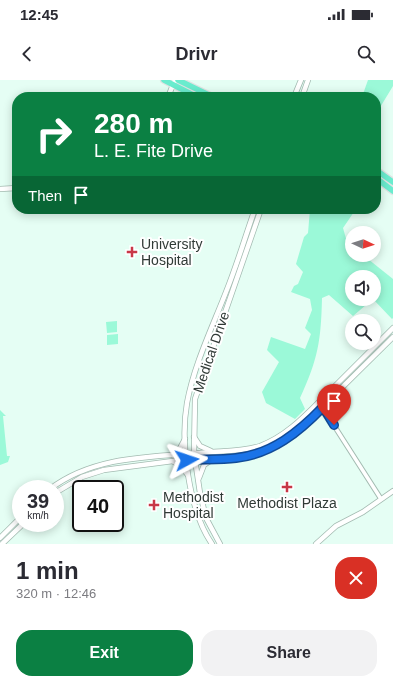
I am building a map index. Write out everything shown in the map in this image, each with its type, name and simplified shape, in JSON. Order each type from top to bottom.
[{"type":"main road","points":[[164,80],[175,82],[200,92]]},
{"type":"main road","points":[[175,82],[190,92]]},
{"type":"main road","points":[[381,174],[393,182]]},
{"type":"main road","points":[[381,182],[393,191]]},
{"type":"street","points":[[296,92],[301,80]]},
{"type":"street","points":[[304,92],[308,80]]},
{"type":"street","points":[[170,92],[175,82]]},
{"type":"street","points":[[0,189],[12,188]]},
{"type":"street","name":"Medical Drive","points":[[212,544],[203,527],[192,496],[185,439],[187,405],[191,387],[227,291],[252,214]]},
{"type":"street","name":"Medical Drive","points":[[220,544],[206,518],[198,482],[194,454],[195,399],[259,214]]},
{"type":"street","points":[[64,480],[91,466],[142,457],[248,449],[261,445],[285,433],[319,402],[393,328]]},
{"type":"street","points":[[64,486],[70,482],[93,472],[173,461],[236,458],[264,451],[288,439],[323,407],[393,337]]},
{"type":"street","points":[[205,347],[211,350]]},
{"type":"street","points":[[319,402],[381,499]]},
{"type":"street","points":[[285,433],[288,439]]},
{"type":"street","points":[[194,436],[203,448],[214,452]]},
{"type":"street","points":[[172,455],[179,450],[185,439]]},
{"type":"street","points":[[198,482],[204,465],[215,458]]},
{"type":"street","points":[[173,461],[183,468],[189,477]]},
{"type":"street","points":[[316,544],[336,526],[363,512],[393,491]]},
{"type":"street","points":[[0,538],[12,526]]},
{"type":"street","points":[[2,544],[15,532]]},
{"type":"green space","points":[[368,80],[393,80],[393,86],[381,106],[381,92],[364,92]]},
{"type":"green space","points":[[310,214],[353,214],[343,228],[345,235],[345,262],[372,262],[393,279],[393,318],[392,319],[380,306],[381,306],[381,270],[345,270],[345,306],[365,306],[355,314],[351,314],[329,295],[322,298],[321,326],[315,361],[300,398],[305,409],[295,419],[266,403],[262,392],[279,362],[267,350],[271,337],[305,349],[311,334],[305,328],[312,310],[310,299],[291,292],[294,286],[298,284],[303,272],[296,264],[304,237],[308,233]]},
{"type":"green space","points":[[117,321],[117,332],[107,333],[106,322]]},
{"type":"green space","points":[[118,334],[118,344],[107,345],[107,335]]},
{"type":"green space","points":[[0,410],[6,416],[3,416],[7,456],[10,456],[8,462],[0,465]]},
{"type":"place","name":"University Hospital","points":[[132,252]]},
{"type":"place","name":"Methodist Plaza","points":[[287,487]]},
{"type":"place","name":"Methodist Hospital","points":[[154,505]]},
{"type":"route","points":[[187,460],[236,458],[264,451],[283,442],[296,433],[323,407],[334,425]]}]
